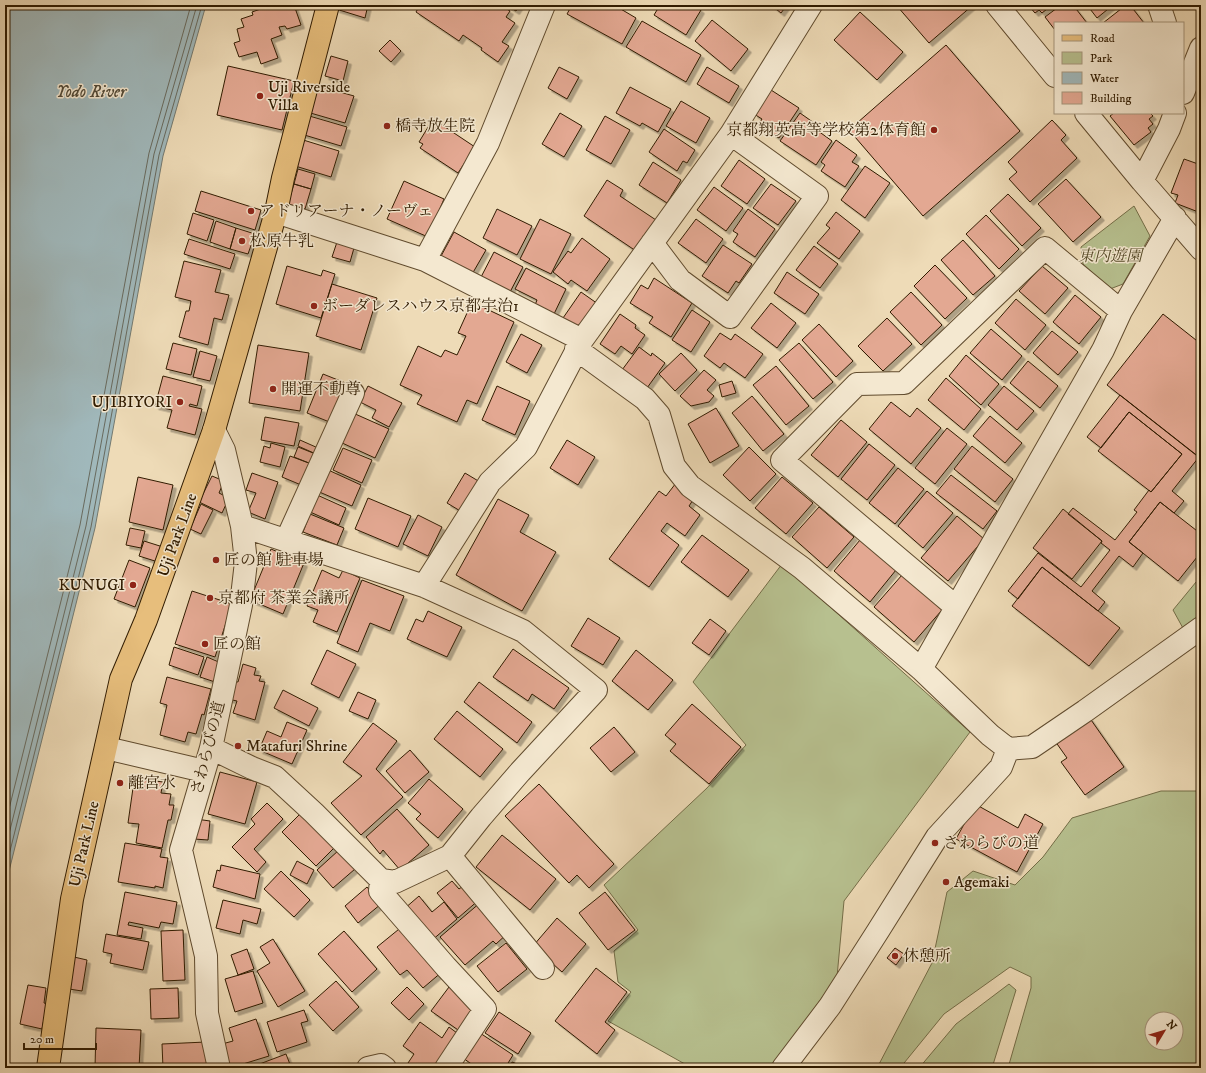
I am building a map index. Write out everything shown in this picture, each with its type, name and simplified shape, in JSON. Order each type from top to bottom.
[{"type":"main road","name":"Uji Park Line","points":[[48,1068],[72,899],[121,679],[146,620],[214,430],[276,212],[283,178],[328,5]]},
{"type":"street","points":[[424,260],[488,142],[544,5]]},
{"type":"street","points":[[424,586],[490,482],[526,447],[579,344],[731,134],[811,5]]},
{"type":"street","points":[[997,5],[1054,75]]},
{"type":"street","points":[[1159,5],[1165,22]]},
{"type":"street","points":[[1184,89],[1194,50]]},
{"type":"street","points":[[1087,114],[1201,249]]},
{"type":"street","points":[[1142,181],[1169,129],[1175,114]]},
{"type":"street","points":[[652,243],[680,280],[730,317],[817,196],[731,134]]},
{"type":"street","points":[[276,212],[424,260],[579,344],[645,399],[659,415],[674,466],[690,486],[802,568],[921,670],[990,735],[1008,749],[1032,747],[1201,628]]},
{"type":"street","points":[[921,670],[1103,350],[1120,311],[1175,218]]},
{"type":"street","points":[[956,607],[782,460],[857,384],[904,383],[1045,248],[1120,311]]},
{"type":"street","points":[[286,540],[353,392]]},
{"type":"street","name":"さわらびの道","points":[[214,430],[224,450],[242,526],[246,562],[241,605],[210,748],[181,850],[206,956],[208,1013],[219,1068]]},
{"type":"street","points":[[210,748],[275,777],[314,813],[381,880],[395,882],[450,856],[515,778],[596,690],[523,631],[424,586],[242,526]]},
{"type":"street","points":[[106,748],[204,772]]},
{"type":"street","points":[[783,1068],[830,1006],[937,837],[1001,767],[1008,749]]},
{"type":"street","points":[[450,856],[543,968]]},
{"type":"street","points":[[381,880],[380,891],[446,967],[485,1009],[446,1068]]},
{"type":"street","points":[[368,1068],[381,1065],[385,1068]]},
{"type":"green space","name":"東内遊園","points":[[1134,206],[1150,236],[1123,284],[1110,289],[1083,264],[1081,247]]},
{"type":"green space","points":[[782,564],[970,732],[844,901],[837,977],[771,1068],[692,1068],[608,1021],[631,992],[618,982],[614,951],[638,930],[604,885],[707,788],[746,745],[693,682]]},
{"type":"green space","points":[[1201,576],[1201,618],[1184,630],[1173,610]]},
{"type":"green space","points":[[1161,791],[1201,791],[1201,1068],[1008,1068],[1031,988],[1031,977],[1010,967],[944,1014],[900,1068],[877,1068],[932,963],[947,892],[973,871],[1015,885],[1043,857],[1072,818]]},
{"type":"green space","points":[[1009,984],[1016,990],[992,1068],[919,1068],[956,1024]]},
{"type":"water","name":"Yodo River","points":[[5,5],[206,5],[163,156],[95,528],[5,887]]},
{"type":"building","points":[[268,5],[294,5],[301,25],[287,29],[285,26],[279,27],[282,35],[271,39],[278,58],[261,64],[257,52],[239,57],[234,43],[240,41],[237,29],[244,27],[241,19],[253,15],[252,12],[269,6]]},
{"type":"building","points":[[337,5],[368,5],[365,18],[336,9]]},
{"type":"building","points":[[420,5],[474,5],[473,9],[476,5],[502,5],[510,11],[506,17],[515,23],[502,42],[509,46],[498,62],[481,50],[482,48],[463,35],[459,41],[416,12]]},
{"type":"building","points":[[506,5],[520,5],[516,11]]},
{"type":"building","points":[[572,5],[614,5],[636,18],[622,44],[567,14]]},
{"type":"building","points":[[660,5],[694,5],[701,10],[686,35],[654,15]]},
{"type":"building","points":[[771,5],[787,5],[781,13]]},
{"type":"building","points":[[973,5],[929,43],[897,6]]},
{"type":"building","points":[[1052,5],[1042,13],[1039,10],[1035,13],[1029,6]]},
{"type":"building","points":[[1061,5],[1073,5],[1086,22],[1054,22],[1054,29],[1045,17]]},
{"type":"building","points":[[1087,5],[1113,5],[1097,18]]},
{"type":"building","points":[[1126,5],[1130,5],[1143,22],[1104,22]]},
{"type":"building","points":[[860,12],[903,52],[877,80],[834,40]]},
{"type":"building","points":[[712,20],[748,49],[731,71],[695,41]]},
{"type":"building","points":[[642,21],[701,55],[686,82],[626,47]]},
{"type":"building","points":[[390,40],[401,51],[391,62],[379,51]]},
{"type":"building","name":"京都翔英高等学校第2体育館","points":[[946,45],[1020,131],[923,216],[849,130]]},
{"type":"building","points":[[331,56],[348,61],[343,81],[325,76]]},
{"type":"building","points":[[228,66],[294,81],[282,130],[217,115]]},
{"type":"building","points":[[559,67],[579,77],[567,99],[548,88]]},
{"type":"building","points":[[707,67],[739,86],[729,103],[697,84]]},
{"type":"building","points":[[315,85],[354,96],[345,123],[307,112]]},
{"type":"building","points":[[630,87],[671,109],[658,132],[642,123],[640,126],[616,113]]},
{"type":"building","points":[[771,90],[799,108],[779,138],[758,125],[762,119],[754,114]]},
{"type":"building","points":[[681,101],[710,118],[696,143],[666,126]]},
{"type":"building","points":[[560,113],[582,126],[564,157],[542,144]]},
{"type":"building","points":[[800,113],[817,125],[814,128],[832,141],[816,165],[780,141]]},
{"type":"building","points":[[1113,114],[1151,114],[1153,116],[1149,119],[1153,124],[1148,128],[1151,132],[1134,145],[1110,116]]},
{"type":"building","points":[[306,115],[347,127],[341,146],[301,134]]},
{"type":"building","points":[[605,116],[630,130],[611,164],[586,150]]},
{"type":"building","points":[[433,119],[475,147],[458,173],[420,148],[423,144],[419,142]]},
{"type":"building","points":[[1052,120],[1066,135],[1061,140],[1077,158],[1030,202],[1009,179],[1017,172],[1008,162]]},
{"type":"building","points":[[664,129],[695,150],[687,163],[683,161],[677,171],[649,152]]},
{"type":"building","points":[[300,139],[339,151],[331,177],[292,165]]},
{"type":"building","points":[[836,140],[857,155],[852,162],[859,166],[845,187],[821,171],[825,165],[821,162]]},
{"type":"building","points":[[1184,159],[1201,165],[1201,213],[1175,203],[1178,195],[1171,193]]},
{"type":"building","points":[[739,160],[765,179],[747,204],[721,186]]},
{"type":"building","points":[[653,162],[681,180],[667,203],[639,185]]},
{"type":"building","points":[[865,166],[890,183],[865,218],[841,200]]},
{"type":"building","points":[[298,169],[315,174],[311,189],[294,184]]},
{"type":"building","points":[[1066,179],[1101,217],[1073,242],[1038,204]]},
{"type":"building","points":[[607,180],[623,190],[620,196],[656,220],[636,251],[584,216]]},
{"type":"building","points":[[404,181],[444,199],[428,237],[387,219]]},
{"type":"building","points":[[294,184],[311,189],[305,209],[288,204]]},
{"type":"building","points":[[771,184],[796,201],[778,225],[753,208]]},
{"type":"building","points":[[714,187],[743,208],[726,231],[697,210]]},
{"type":"building","points":[[201,191],[261,210],[255,230],[195,211]]},
{"type":"building","points":[[1008,194],[1041,228],[1022,246],[990,211]]},
{"type":"building","points":[[497,209],[532,226],[517,255],[483,238]]},
{"type":"building","points":[[748,209],[775,229],[755,257],[733,242],[738,234],[733,231]]},
{"type":"building","points":[[836,212],[860,231],[839,259],[817,243],[830,228],[826,225]]},
{"type":"building","points":[[193,213],[214,220],[207,241],[187,234]]},
{"type":"building","points":[[986,215],[1019,249],[999,269],[966,234]]},
{"type":"building","points":[[540,219],[571,234],[551,274],[520,259]]},
{"type":"building","points":[[696,219],[723,239],[706,263],[678,243]]},
{"type":"building","points":[[216,221],[236,228],[230,249],[210,242]]},
{"type":"building","name":"松原牛乳","points":[[236,228],[255,234],[248,254],[230,249]]},
{"type":"building","points":[[454,232],[486,250],[471,276],[440,258]]},
{"type":"building","points":[[582,238],[610,259],[587,291],[571,280],[568,284],[553,272],[568,251],[571,253]]},
{"type":"building","points":[[189,239],[235,254],[230,269],[184,254]]},
{"type":"building","points":[[963,240],[995,276],[973,295],[941,260]]},
{"type":"building","points":[[337,242],[354,248],[350,262],[332,257]]},
{"type":"building","points":[[723,245],[752,264],[739,283],[736,281],[728,293],[702,276]]},
{"type":"building","points":[[814,246],[838,264],[820,288],[796,270]]},
{"type":"building","points":[[494,252],[523,267],[509,294],[480,279]]},
{"type":"building","points":[[184,261],[221,270],[215,292],[229,295],[222,320],[214,318],[208,345],[179,337],[186,311],[189,311],[191,301],[175,297]]},
{"type":"building","points":[[935,265],[967,298],[945,319],[914,286]]},
{"type":"building","points":[[287,266],[321,276],[323,270],[335,274],[321,318],[276,304]]},
{"type":"building","points":[[1042,266],[1068,288],[1045,314],[1019,291]]},
{"type":"building","points":[[526,268],[566,289],[554,314],[535,305],[537,300],[515,289]]},
{"type":"building","points":[[787,272],[819,294],[805,314],[774,293]]},
{"type":"building","points":[[654,278],[692,303],[671,337],[649,323],[653,317],[630,303],[641,285],[648,289]]},
{"type":"building","points":[[332,284],[377,298],[361,350],[316,336]]},
{"type":"building","points":[[581,292],[598,304],[581,330],[563,318]]},
{"type":"building","points":[[911,292],[942,325],[921,345],[890,312]]},
{"type":"building","points":[[1075,295],[1101,317],[1079,344],[1053,322]]},
{"type":"building","points":[[1016,299],[1046,325],[1025,350],[995,323]]},
{"type":"building","points":[[472,302],[514,322],[477,404],[467,400],[457,422],[417,404],[422,395],[400,385],[418,346],[441,357],[445,350],[457,355],[466,336],[458,333]]},
{"type":"building","points":[[771,303],[796,323],[777,348],[751,328]]},
{"type":"building","points":[[692,310],[710,322],[691,352],[672,340]]},
{"type":"building","points":[[620,314],[636,325],[635,328],[645,335],[632,354],[621,346],[615,354],[600,344]]},
{"type":"building","points":[[1163,314],[1201,344],[1201,459],[1107,385]]},
{"type":"building","points":[[887,318],[912,344],[883,371],[858,346]]},
{"type":"building","points":[[819,324],[853,361],[836,377],[802,340]]},
{"type":"building","points":[[991,329],[1022,356],[1002,380],[970,353]]},
{"type":"building","points":[[1052,331],[1078,352],[1058,375],[1033,353]]},
{"type":"building","points":[[720,333],[731,340],[735,334],[763,354],[745,378],[724,363],[720,368],[704,356]]},
{"type":"building","points":[[521,334],[542,345],[527,373],[506,362]]},
{"type":"building","points":[[173,343],[197,349],[191,375],[166,369]]},
{"type":"building","points":[[799,343],[833,382],[813,399],[779,360]]},
{"type":"building","points":[[258,345],[309,353],[300,411],[249,403]]},
{"type":"building","points":[[639,347],[651,356],[652,353],[665,363],[647,388],[622,370]]},
{"type":"building","points":[[200,351],[217,356],[210,381],[193,377]]},
{"type":"building","points":[[681,353],[697,370],[675,391],[659,374]]},
{"type":"building","points":[[966,355],[999,384],[981,405],[949,376]]},
{"type":"building","points":[[1028,361],[1058,386],[1040,408],[1010,383]]},
{"type":"building","points":[[776,366],[809,406],[786,425],[753,385]]},
{"type":"building","points":[[704,370],[716,380],[707,390],[714,396],[709,402],[691,406],[680,396]]},
{"type":"building","points":[[323,374],[353,386],[337,425],[307,413]]},
{"type":"building","points":[[163,376],[202,386],[197,406],[190,404],[189,406],[202,409],[195,435],[167,428],[172,410],[155,406]]},
{"type":"building","points":[[946,378],[981,409],[964,430],[928,400]]},
{"type":"building","points":[[732,381],[736,393],[722,397],[719,385]]},
{"type":"building","points":[[368,386],[402,403],[389,427],[372,418],[376,410],[360,402]]},
{"type":"building","points":[[497,386],[530,401],[515,435],[482,420]]},
{"type":"building","points":[[1004,386],[1034,411],[1017,430],[988,405]]},
{"type":"building","points":[[1120,395],[1199,457],[1172,491],[1184,501],[1174,513],[1160,502],[1129,542],[1143,553],[1133,567],[1119,556],[1092,591],[1105,602],[1098,611],[1042,567],[1018,599],[1008,591],[1038,553],[1081,587],[1110,550],[1101,543],[1102,541],[1068,514],[1073,508],[1115,540],[1137,512],[1134,510],[1149,490],[1151,492],[1182,454],[1129,412],[1101,448],[1087,437]]},
{"type":"building","points":[[752,396],[784,434],[763,451],[732,413]]},
{"type":"building","points":[[891,402],[910,417],[917,408],[941,428],[911,464],[869,429]]},
{"type":"building","points":[[716,408],[739,446],[710,463],[688,424]]},
{"type":"building","points":[[1129,412],[1182,454],[1151,492],[1098,451]]},
{"type":"building","points":[[353,413],[389,429],[375,458],[340,442]]},
{"type":"building","points":[[990,416],[1022,443],[1005,463],[973,436]]},
{"type":"building","points":[[265,417],[299,423],[294,446],[261,440]]},
{"type":"building","points":[[841,420],[867,442],[838,477],[811,455]]},
{"type":"building","points":[[947,428],[967,444],[935,484],[915,468]]},
{"type":"building","points":[[300,440],[318,448],[316,454],[298,446]]},
{"type":"building","points":[[567,440],[595,457],[578,485],[550,468]]},
{"type":"building","points":[[271,443],[285,447],[280,467],[260,462],[264,446],[270,448]]},
{"type":"building","points":[[869,444],[895,465],[867,500],[841,479]]},
{"type":"building","points":[[972,446],[1013,479],[995,502],[954,469]]},
{"type":"building","points":[[298,447],[318,455],[314,465],[294,457]]},
{"type":"building","points":[[749,447],[776,474],[750,501],[723,475]]},
{"type":"building","points":[[343,448],[372,460],[362,483],[333,470]]},
{"type":"building","points":[[290,456],[314,465],[306,487],[282,477]]},
{"type":"building","points":[[898,468],[924,489],[895,524],[869,503]]},
{"type":"building","points":[[326,469],[361,485],[352,506],[317,491]]},
{"type":"building","points":[[252,473],[278,482],[265,519],[248,512],[256,493],[246,490]]},
{"type":"building","points":[[465,473],[480,482],[462,512],[447,503]]},
{"type":"building","points":[[951,475],[997,511],[983,529],[936,493]]},
{"type":"building","points":[[212,476],[224,481],[219,493],[229,498],[222,513],[199,502]]},
{"type":"building","points":[[138,477],[173,485],[163,530],[129,522]]},
{"type":"building","points":[[782,477],[813,503],[786,534],[755,508]]},
{"type":"building","points":[[676,483],[695,497],[689,506],[700,515],[685,536],[667,523],[661,531],[679,545],[649,587],[609,559],[659,491],[666,496]]},
{"type":"building","points":[[927,491],[953,513],[923,548],[898,526]]},
{"type":"building","points":[[315,494],[346,508],[339,525],[308,511]]},
{"type":"building","points":[[368,498],[411,516],[398,547],[355,529]]},
{"type":"building","points":[[498,499],[529,515],[520,532],[556,552],[522,611],[456,575]]},
{"type":"building","points":[[1160,502],[1201,534],[1201,552],[1178,581],[1129,542]]},
{"type":"building","points":[[201,504],[213,510],[201,534],[190,529]]},
{"type":"building","points":[[819,507],[854,537],[827,568],[792,537]]},
{"type":"building","points":[[1063,509],[1102,541],[1072,579],[1033,548]]},
{"type":"building","points":[[310,514],[344,528],[337,545],[303,532]]},
{"type":"building","points":[[418,515],[442,527],[428,556],[403,544]]},
{"type":"building","points":[[957,516],[984,539],[948,581],[921,558]]},
{"type":"building","points":[[130,528],[145,531],[141,548],[126,545]]},
{"type":"building","points":[[702,535],[749,570],[728,597],[681,562]]},
{"type":"building","points":[[860,540],[896,570],[870,602],[834,571]]},
{"type":"building","points":[[144,541],[163,547],[158,562],[139,556]]},
{"type":"building","points":[[271,549],[304,563],[283,614],[250,600]]},
{"type":"building","points":[[129,560],[150,568],[135,607],[114,599]]},
{"type":"building","points":[[1042,567],[1120,628],[1089,666],[1012,606]]},
{"type":"building","points":[[322,570],[339,578],[343,570],[360,578],[337,632],[313,622],[318,610],[307,606]]},
{"type":"building","points":[[902,575],[942,610],[914,642],[874,607]]},
{"type":"building","points":[[362,580],[404,596],[390,631],[370,623],[358,652],[337,643]]},
{"type":"building","points":[[192,591],[232,604],[215,657],[175,644]]},
{"type":"building","points":[[224,592],[232,594],[229,603],[222,601]]},
{"type":"building","points":[[428,611],[462,627],[447,657],[407,639],[416,619],[423,622]]},
{"type":"building","points":[[588,618],[620,638],[603,665],[571,646]]},
{"type":"building","points":[[710,619],[726,631],[709,655],[692,643]]},
{"type":"building","points":[[174,647],[204,657],[198,675],[169,665]]},
{"type":"building","points":[[513,649],[569,688],[554,709],[532,694],[528,701],[493,677]]},
{"type":"building","points":[[327,650],[356,664],[339,698],[311,684]]},
{"type":"building","points":[[636,650],[673,680],[648,710],[612,681]]},
{"type":"building","points":[[207,657],[221,663],[215,682],[200,677]]},
{"type":"building","points":[[243,664],[256,668],[254,675],[261,676],[259,681],[265,682],[255,720],[233,713],[237,701],[228,699],[233,681],[238,682]]},
{"type":"building","points":[[167,677],[211,689],[204,715],[202,714],[196,734],[188,732],[185,742],[160,735],[167,705],[160,703]]},
{"type":"building","points":[[479,682],[532,722],[517,743],[464,702]]},
{"type":"building","points":[[283,690],[318,708],[309,726],[274,708]]},
{"type":"building","points":[[358,692],[376,700],[368,719],[349,711]]},
{"type":"building","points":[[692,704],[741,747],[709,784],[670,751],[676,744],[665,735]]},
{"type":"building","points":[[457,711],[503,749],[480,777],[434,739]]},
{"type":"building","points":[[1089,717],[1124,767],[1085,795],[1061,762],[1067,758],[1055,741]]},
{"type":"building","points":[[287,722],[307,730],[292,764],[259,750],[267,731],[281,737]]},
{"type":"building","points":[[373,723],[397,741],[376,769],[403,797],[361,835],[331,803],[362,776],[343,762]]},
{"type":"building","points":[[614,727],[635,752],[611,772],[590,748]]},
{"type":"building","points":[[410,750],[429,772],[405,793],[386,771]]},
{"type":"building","points":[[220,772],[257,782],[245,824],[208,814]]},
{"type":"building","points":[[141,779],[163,782],[161,793],[171,794],[169,805],[174,805],[171,820],[168,820],[162,848],[136,843],[139,824],[128,823],[133,788],[140,789]]},
{"type":"building","points":[[429,779],[463,809],[438,838],[416,819],[421,814],[408,803]]},
{"type":"building","points":[[539,784],[614,864],[589,888],[577,875],[569,883],[505,816]]},
{"type":"building","points":[[267,803],[283,819],[254,849],[266,862],[257,872],[232,847],[255,824],[251,819]]},
{"type":"building","points":[[975,804],[1018,828],[1025,814],[1043,824],[1017,872],[956,839]]},
{"type":"building","points":[[397,809],[429,845],[400,870],[383,850],[380,854],[366,837]]},
{"type":"building","points":[[300,814],[334,848],[316,866],[282,832]]},
{"type":"building","points":[[196,819],[210,821],[208,840],[194,839]]},
{"type":"building","points":[[502,835],[556,879],[530,910],[476,867]]},
{"type":"building","points":[[125,843],[162,849],[160,857],[168,858],[163,888],[118,882]]},
{"type":"building","points":[[339,850],[355,869],[333,888],[317,870]]},
{"type":"building","points":[[297,861],[314,870],[307,884],[290,875]]},
{"type":"building","points":[[221,865],[260,874],[255,899],[213,887],[217,870],[220,871]]},
{"type":"building","points":[[281,871],[310,900],[294,917],[264,889]]},
{"type":"building","points":[[452,881],[459,889],[467,883],[480,899],[458,918],[437,893]]},
{"type":"building","points":[[367,887],[381,904],[358,923],[345,906]]},
{"type":"building","points":[[125,892],[177,902],[173,924],[161,922],[159,928],[129,922],[128,925],[143,928],[141,939],[117,935]]},
{"type":"building","points":[[605,892],[635,930],[608,950],[579,913]]},
{"type":"building","points":[[419,896],[432,912],[444,902],[457,919],[431,941],[404,909]]},
{"type":"building","points":[[223,900],[261,909],[257,924],[243,920],[240,934],[216,928]]},
{"type":"building","points":[[481,902],[508,933],[496,944],[493,941],[465,965],[440,937]]},
{"type":"building","points":[[557,918],[586,944],[562,972],[533,946]]},
{"type":"building","points":[[404,925],[443,971],[423,988],[407,970],[400,975],[377,947]]},
{"type":"building","points":[[183,930],[185,980],[163,981],[161,931]]},
{"type":"building","points":[[344,931],[377,969],[352,992],[318,954]]},
{"type":"building","points":[[106,934],[149,942],[143,970],[110,963],[112,954],[103,952]]},
{"type":"building","points":[[273,939],[305,991],[278,1007],[257,971],[270,963],[260,947]]},
{"type":"building","points":[[506,943],[527,969],[498,992],[477,966]]},
{"type":"building","name":"休憩所","points":[[895,948],[904,954],[896,965],[887,958]]},
{"type":"building","points":[[247,949],[254,969],[238,975],[231,955]]},
{"type":"building","points":[[74,957],[87,960],[82,991],[69,989]]},
{"type":"building","points":[[596,968],[627,992],[605,1022],[615,1030],[597,1054],[555,1021]]},
{"type":"building","points":[[253,971],[263,1003],[235,1012],[225,979]]},
{"type":"building","points":[[336,981],[359,1007],[333,1031],[309,1005]]},
{"type":"building","points":[[28,985],[46,988],[44,1003],[47,1004],[42,1029],[20,1024]]},
{"type":"building","points":[[407,987],[424,1004],[409,1020],[391,1003]]},
{"type":"building","points":[[449,987],[478,1007],[461,1032],[431,1011]]},
{"type":"building","points":[[178,988],[179,1018],[151,1019],[150,989]]},
{"type":"building","points":[[304,1010],[308,1021],[301,1023],[307,1042],[277,1052],[267,1022]]},
{"type":"building","points":[[499,1012],[531,1033],[518,1054],[485,1033]]},
{"type":"building","points":[[256,1019],[269,1056],[230,1068],[222,1044],[233,1041],[229,1028]]},
{"type":"building","points":[[420,1022],[442,1038],[449,1027],[461,1036],[439,1068],[415,1068],[408,1063],[414,1054],[403,1046]]},
{"type":"building","points":[[96,1028],[141,1030],[139,1068],[95,1068]]},
{"type":"building","points":[[480,1033],[513,1055],[505,1068],[477,1068],[463,1058]]},
{"type":"building","points":[[206,1042],[207,1068],[163,1068],[162,1044]]},
{"type":"building","points":[[286,1054],[291,1067],[301,1064],[302,1068],[249,1068]]},
{"type":"building","points":[[512,1062],[527,1068],[510,1068]]},
{"type":"place","name":"Uji Riverside Villa","points":[[260,96]]},
{"type":"place","name":"橋寺放生院","points":[[387,126]]},
{"type":"place","name":"京都翔英高等学校第2体育館","points":[[934,130]]},
{"type":"place","name":"アドリアーナ・ノーヴェ","points":[[251,211]]},
{"type":"place","name":"松原牛乳","points":[[242,241]]},
{"type":"place","name":"ボーダレスハウス京都宇治1","points":[[314,306]]},
{"type":"place","name":"開運不動尊","points":[[273,389]]},
{"type":"place","name":"UJIBIYORI","points":[[180,402]]},
{"type":"place","name":"匠の館 駐車場","points":[[216,560]]},
{"type":"place","name":"KUNUGI","points":[[133,585]]},
{"type":"place","name":"京都府 茶業会議所","points":[[210,598]]},
{"type":"place","name":"匠の館","points":[[205,644]]},
{"type":"place","name":"Matafuri Shrine","points":[[238,746]]},
{"type":"place","name":"離宮水","points":[[120,783]]},
{"type":"place","name":"さわらびの道","points":[[935,843]]},
{"type":"place","name":"Agemaki","points":[[946,882]]},
{"type":"place","name":"休憩所","points":[[895,956]]}]
